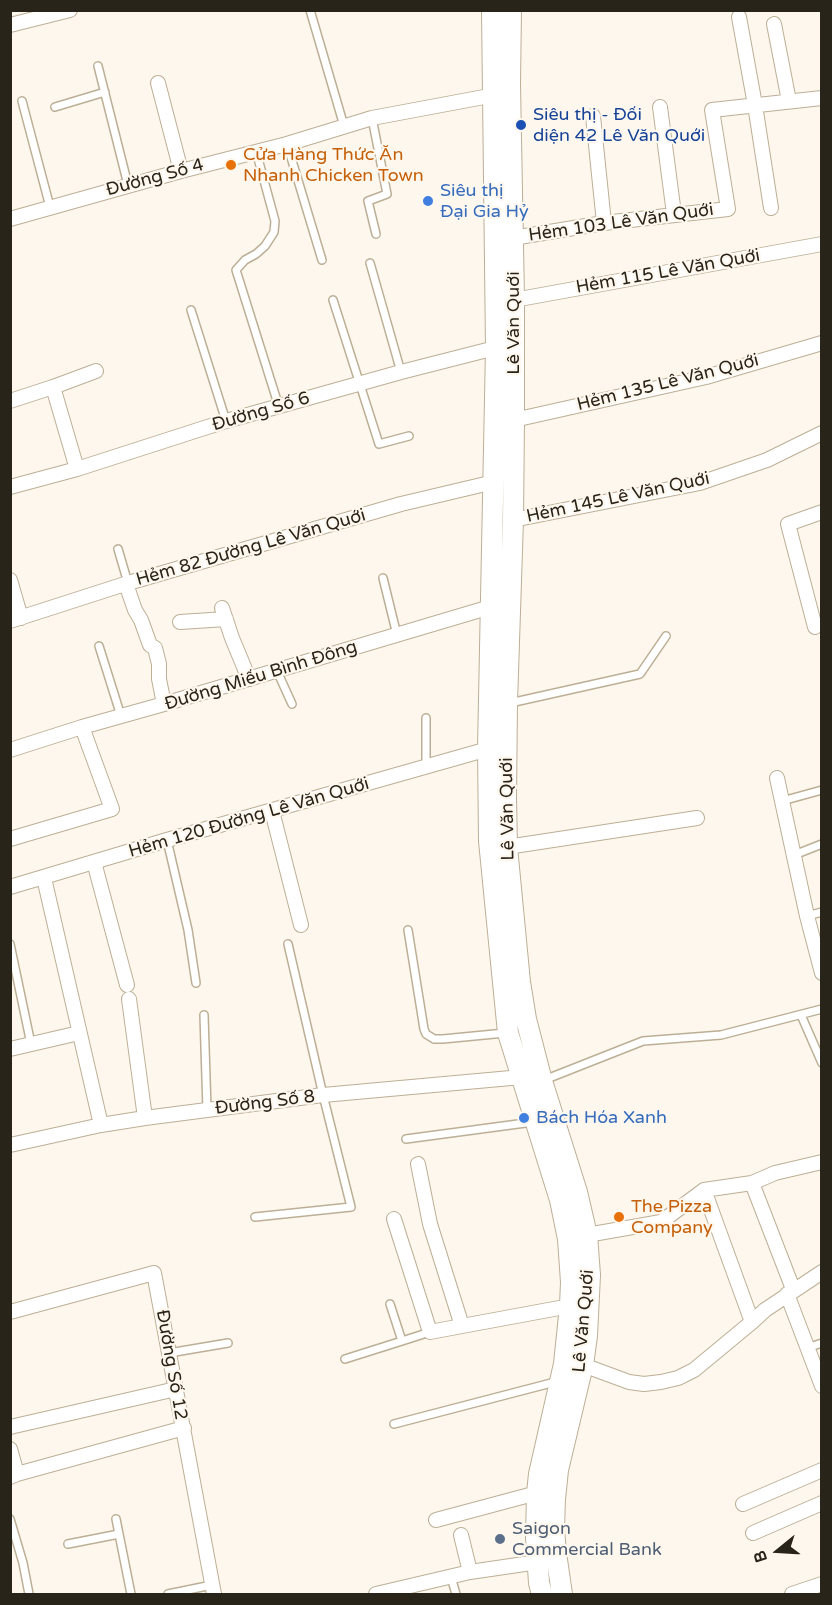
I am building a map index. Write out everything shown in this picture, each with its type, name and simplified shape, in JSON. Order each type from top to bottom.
[{"type":"main road","name":"Lê Văn Quới","points":[[492,10],[513,238],[514,300],[505,346],[514,420],[507,703],[507,847],[519,982],[526,1019],[542,1081],[571,1169],[589,1249],[590,1285],[587,1336],[558,1470],[554,1529],[539,1584],[542,1594]]},
{"type":"main road","name":"Lê Văn Quới","points":[[511,10],[501,94],[505,346],[494,482],[488,749],[489,841],[508,1033],[560,1200],[570,1260],[570,1306],[561,1380],[539,1474],[537,1492],[536,1538],[562,1594]]},
{"type":"street","points":[[10,25],[70,10]]},
{"type":"street","points":[[740,17],[771,208]]},
{"type":"street","points":[[774,24],[789,101]]},
{"type":"street","points":[[159,83],[181,171]]},
{"type":"street","name":"Đường Số 4","points":[[10,219],[128,185],[287,144],[372,118],[501,94]]},
{"type":"street","points":[[755,105],[822,98]]},
{"type":"street","name":"Hẻm 103 Lê Văn Quới","points":[[513,238],[604,223],[728,209],[712,110],[755,105]]},
{"type":"street","points":[[660,107],[674,214]]},
{"type":"street","points":[[594,116],[604,223]]},
{"type":"street","name":"Hẻm 115 Lê Văn Quới","points":[[514,300],[822,244]]},
{"type":"street","name":"Hẻm 135 Lê Văn Quới","points":[[514,420],[706,377],[822,343]]},
{"type":"street","name":"Đường Số 6","points":[[10,488],[226,421],[401,372],[505,346]]},
{"type":"street","points":[[10,401],[96,371]]},
{"type":"street","points":[[53,387],[77,469]]},
{"type":"street","name":"Hẻm 145 Lê Văn Quới","points":[[513,520],[700,483],[767,460],[822,433]]},
{"type":"street","name":"Hẻm 82 Đường Lê Văn Quới","points":[[16,620],[127,584],[401,504],[494,482]]},
{"type":"street","points":[[815,627],[788,524],[822,512]]},
{"type":"street","points":[[10,580],[16,620]]},
{"type":"street","points":[[127,584],[150,645],[155,648],[164,704]]},
{"type":"street","name":"Đường Miếu Bình Đông","points":[[10,750],[511,601]]},
{"type":"street","points":[[180,622],[224,614],[249,679]]},
{"type":"street","points":[[10,839],[112,809],[82,727]]},
{"type":"street","name":"Hẻm 120 Đường Lê Văn Quới","points":[[10,887],[488,749]]},
{"type":"street","points":[[777,778],[822,973]]},
{"type":"street","points":[[272,811],[301,925]]},
{"type":"street","points":[[507,847],[697,818]]},
{"type":"street","points":[[94,862],[128,992],[145,1118]]},
{"type":"street","points":[[44,878],[101,1125]]},
{"type":"street","points":[[10,1049],[79,1033]]},
{"type":"street","name":"Đường Số 8","points":[[10,1145],[145,1118],[323,1095],[522,1077]]},
{"type":"street","points":[[587,1235],[661,1222],[704,1190],[753,1183],[775,1173],[822,1162]]},
{"type":"street","points":[[418,1164],[430,1224],[462,1326]]},
{"type":"street","points":[[753,1183],[807,1348],[822,1386]]},
{"type":"street","points":[[704,1190],[752,1322]]},
{"type":"street","points":[[394,1219],[430,1332],[570,1306]]},
{"type":"street","points":[[582,1365],[629,1382],[644,1384],[678,1377],[694,1370],[765,1310],[822,1272]]},
{"type":"street","name":"Đường Số 12","points":[[10,1312],[154,1273],[184,1428],[14,1475]]},
{"type":"street","points":[[10,1427],[176,1389]]},
{"type":"street","points":[[184,1428],[213,1590]]},
{"type":"street","points":[[10,1449],[14,1475]]},
{"type":"street","points":[[743,1504],[822,1470]]},
{"type":"street","points":[[435,1520],[537,1492]]},
{"type":"street","points":[[753,1533],[822,1503]]},
{"type":"street","points":[[461,1534],[470,1572]]},
{"type":"street","points":[[376,1594],[470,1572],[547,1561]]},
{"type":"street","points":[[792,1594],[822,1584]]},
{"type":"lane","points":[[310,10],[344,126]]},
{"type":"lane","points":[[98,66],[128,185]]},
{"type":"lane","points":[[55,107],[105,92]]},
{"type":"lane","points":[[22,101],[50,207]]},
{"type":"lane","points":[[372,118],[387,194],[368,201],[376,234]]},
{"type":"lane","points":[[287,144],[322,260]]},
{"type":"lane","points":[[256,152],[275,221],[274,232],[265,246],[244,260],[236,270],[279,406]]},
{"type":"lane","points":[[370,263],[401,372]]},
{"type":"lane","points":[[333,300],[379,444],[409,436]]},
{"type":"lane","points":[[191,310],[226,421]]},
{"type":"lane","points":[[118,549],[127,584]]},
{"type":"lane","points":[[383,578],[397,635]]},
{"type":"lane","points":[[507,703],[640,675],[666,636]]},
{"type":"lane","points":[[99,646],[121,716]]},
{"type":"lane","points":[[277,671],[292,704]]},
{"type":"lane","points":[[426,718],[426,768]]},
{"type":"lane","points":[[782,801],[822,790]]},
{"type":"lane","points":[[167,840],[188,930],[196,983]]},
{"type":"lane","points":[[794,855],[822,844]]},
{"type":"lane","points":[[807,916],[822,912]]},
{"type":"lane","points":[[408,930],[426,1034],[434,1039],[443,1039],[508,1033]]},
{"type":"lane","points":[[10,944],[30,1044]]},
{"type":"lane","points":[[255,1217],[351,1207],[288,944]]},
{"type":"lane","points":[[542,1081],[644,1041],[721,1035],[822,1009]]},
{"type":"lane","points":[[204,1015],[207,1110]]},
{"type":"lane","points":[[801,1015],[822,1063]]},
{"type":"lane","points":[[406,1139],[536,1122]]},
{"type":"lane","points":[[390,1304],[402,1341]]},
{"type":"lane","points":[[345,1359],[430,1332]]},
{"type":"lane","points":[[170,1353],[228,1343]]},
{"type":"lane","points":[[807,1348],[822,1343]]},
{"type":"lane","points":[[394,1424],[561,1380]]},
{"type":"lane","points":[[10,1519],[29,1594]]},
{"type":"lane","points":[[116,1519],[131,1594]]},
{"type":"lane","points":[[68,1544],[119,1533]]},
{"type":"lane","points":[[451,1577],[456,1594]]},
{"type":"lane","points":[[168,1594],[213,1590]]},
{"type":"place","name":"Siêu thị - Đối diện 42 Lê Văn Quới","points":[[521,125]]},
{"type":"place","name":"Cửa Hàng Thức Ăn Nhanh Chicken Town","points":[[231,165]]},
{"type":"place","name":"Siêu thị Đại Gia Hỷ","points":[[428,201]]},
{"type":"place","name":"Bách Hóa Xanh","points":[[524,1118]]},
{"type":"place","name":"The Pizza Company","points":[[619,1217]]},
{"type":"place","name":"Saigon Commercial Bank","points":[[500,1539]]}]
